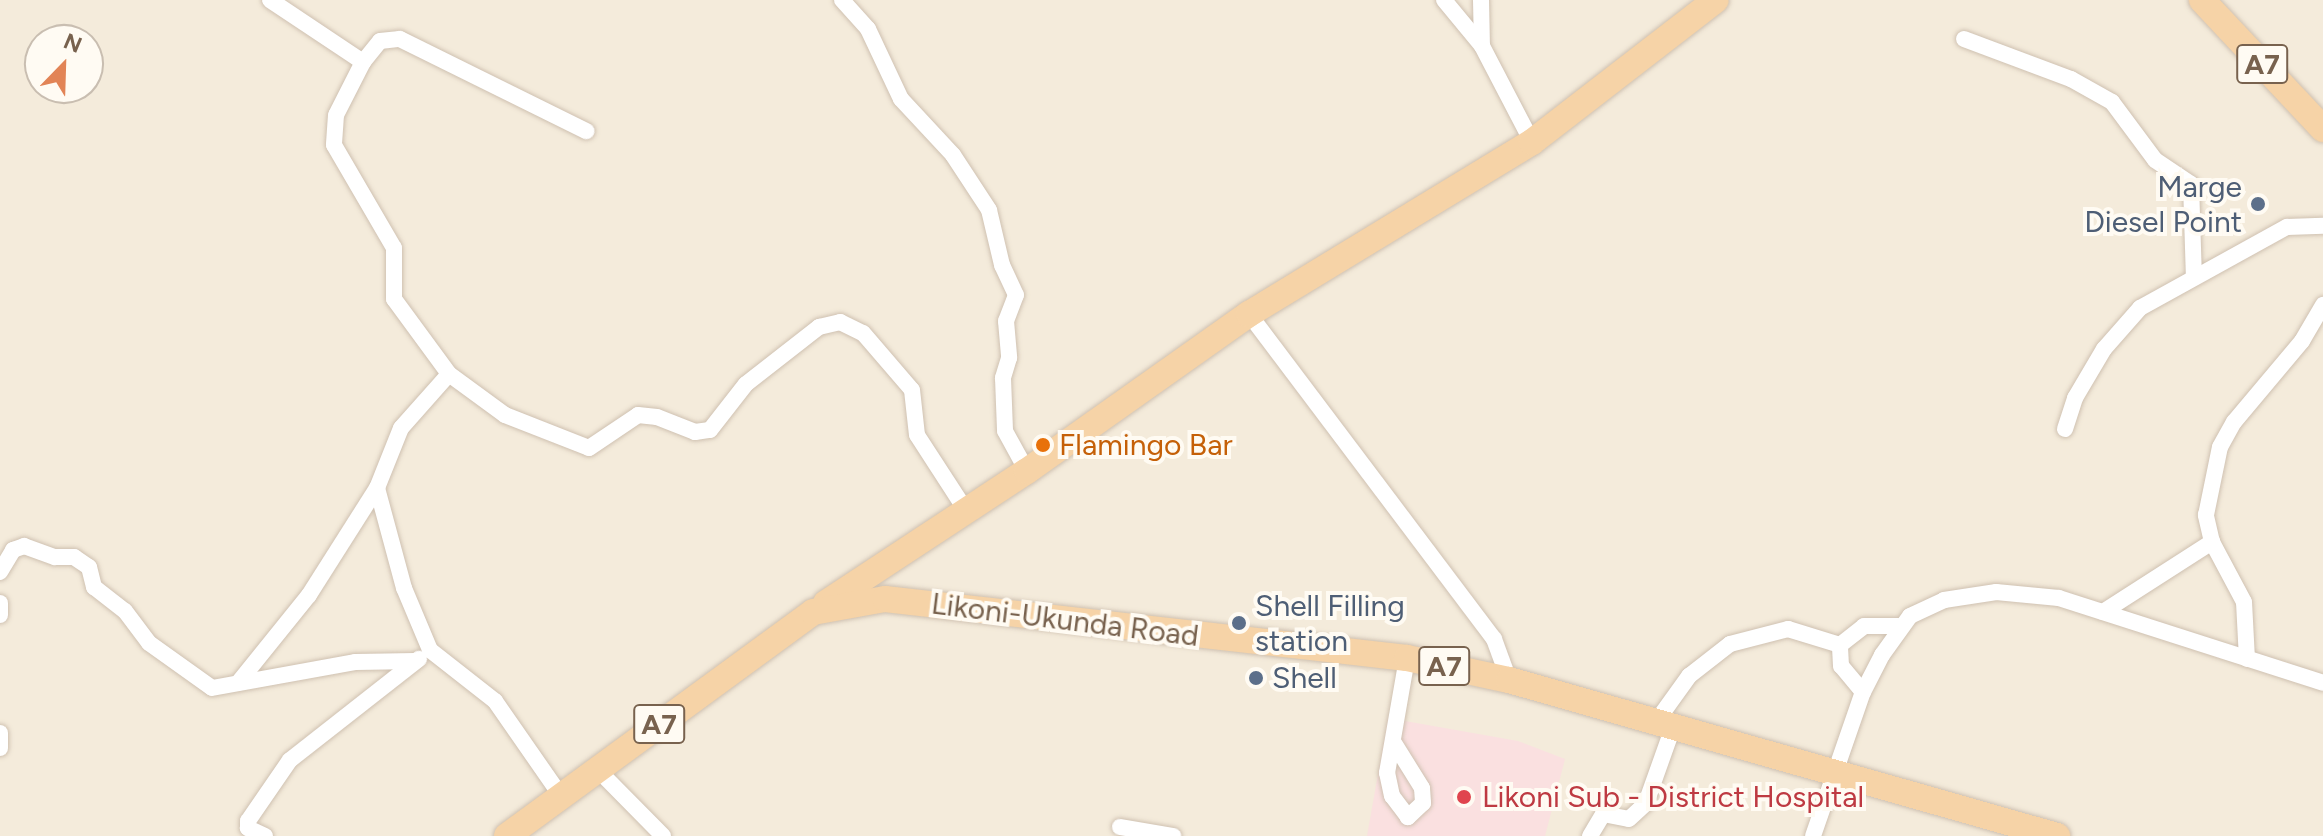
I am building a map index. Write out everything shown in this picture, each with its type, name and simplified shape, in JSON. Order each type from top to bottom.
[{"type":"highway","name":"A7","points":[[813,612],[1027,471],[1249,314],[1532,142],[1716,0]]},
{"type":"highway","name":"A7","points":[[2202,0],[2323,129]]},
{"type":"highway","points":[[907,548],[891,566],[891,586],[900,594],[931,603]]},
{"type":"highway","name":"Likoni-Ukunda Road","points":[[507,836],[813,612],[853,601],[931,603],[1407,658],[1509,680],[2057,836]]},
{"type":"street","points":[[270,0],[363,62]]},
{"type":"street","points":[[842,0],[868,29],[901,99],[953,155],[989,210],[1002,265],[1016,295],[1006,321],[1005,431],[1027,471]]},
{"type":"street","points":[[1444,0],[1482,46],[1532,142]]},
{"type":"street","points":[[1481,0],[1482,46]]},
{"type":"street","points":[[586,131],[400,39],[380,41],[363,62],[336,115],[334,145],[398,258],[394,299],[449,374],[505,415],[589,448],[638,415],[695,432],[710,430],[746,384],[819,327],[840,322],[863,333],[912,390],[917,435],[965,509]]},
{"type":"street","points":[[1964,39],[2071,79],[2112,102],[2155,160],[2191,184],[2194,277]]},
{"type":"street","points":[[2065,429],[2075,398],[2123,322],[2194,277],[2287,227],[2323,226]]},
{"type":"street","points":[[2247,659],[2244,602],[2212,542],[2206,515],[2220,447],[2234,422],[2302,341],[2323,305]]},
{"type":"street","points":[[1249,314],[1494,639],[1509,680]]},
{"type":"street","points":[[238,683],[309,595],[377,488],[401,428],[449,374]]},
{"type":"street","points":[[377,488],[404,588],[430,650],[495,701],[561,796]]},
{"type":"street","points":[[2103,612],[2212,542]]},
{"type":"street","points":[[0,572],[13,550],[24,546],[55,557],[74,557],[89,567],[98,591],[125,611],[163,655],[212,688],[355,662],[416,661]]},
{"type":"street","points":[[1813,836],[1863,692],[1898,626],[1920,609],[1996,592],[2059,598],[2315,680],[2323,665]]},
{"type":"street","points":[[0,603],[0,615]]},
{"type":"street","points":[[1840,645],[1864,626],[1898,626]]},
{"type":"street","points":[[1590,836],[1603,814],[1629,819],[1646,803],[1664,725],[1689,676],[1730,644],[1788,629],[1840,645]]},
{"type":"street","points":[[1840,645],[1841,666],[1863,692]]},
{"type":"street","points":[[265,836],[248,828],[248,821],[290,760],[430,650]]},
{"type":"street","points":[[1394,743],[1407,658]]},
{"type":"street","points":[[0,733],[0,748]]},
{"type":"street","points":[[597,769],[663,836]]},
{"type":"street","points":[[1120,827],[1173,836]]},
{"type":"shaded area","points":[[0,0],[2323,0],[2323,836],[0,836]]},
{"type":"shaded area","name":"Likoni Sub - District Hospital","points":[[1388,718],[1518,741],[1565,759],[1545,836],[1367,836]]},
{"type":"place","name":"Marge Diesel Point","points":[[2258,204]]},
{"type":"place","name":"Flamingo Bar","points":[[1043,445]]},
{"type":"place","name":"Shell Filling station","points":[[1239,623]]},
{"type":"place","name":"Shell","points":[[1256,678]]},
{"type":"place","name":"Likoni Sub - District Hospital","points":[[1464,797]]}]
